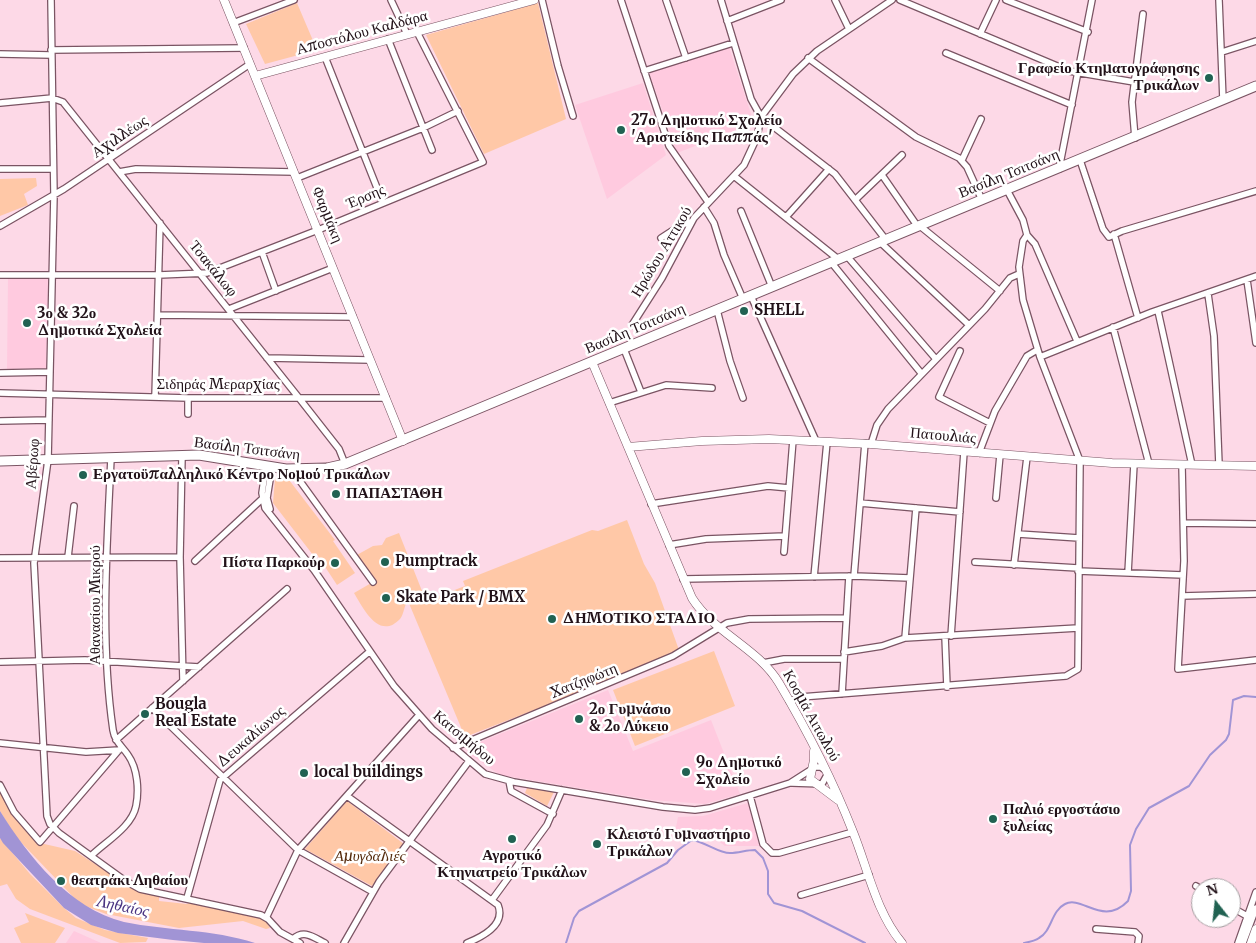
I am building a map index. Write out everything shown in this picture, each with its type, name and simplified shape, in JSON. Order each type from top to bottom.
[{"type":"main road","name":"Βασίλη Τσιτσάνη","points":[[0,461],[206,456],[292,470],[327,468],[345,464],[1135,138],[1256,86]]},
{"type":"street","name":"Αβέρωφ","points":[[51,0],[54,195],[48,460],[34,558],[46,814],[53,828]]},
{"type":"street","name":"Φαρμάκη","points":[[224,0],[403,441]]},
{"type":"street","points":[[233,23],[294,0]]},
{"type":"street","points":[[391,0],[407,34]]},
{"type":"street","name":"Αποστόλου Καλδάρα","points":[[255,76],[417,32],[512,3],[534,0]]},
{"type":"street","points":[[542,0],[572,116]]},
{"type":"street","points":[[621,0],[669,146],[706,205],[724,255],[747,297],[816,441]]},
{"type":"street","points":[[666,0],[686,58]]},
{"type":"street","points":[[721,0],[751,99],[761,117],[830,170],[855,200],[883,241],[968,325]]},
{"type":"street","points":[[727,21],[781,0]]},
{"type":"street","points":[[835,0],[849,29]]},
{"type":"street","name":"Ηρώδου Αττικού","points":[[632,325],[662,278],[691,222],[734,176],[750,154],[760,131],[761,117],[793,74],[808,58],[892,0]]},
{"type":"street","points":[[900,0],[1079,74],[1134,82]]},
{"type":"street","points":[[980,34],[996,0]]},
{"type":"street","points":[[1006,0],[1088,32]]},
{"type":"street","points":[[1059,168],[1088,32],[1092,0]]},
{"type":"street","points":[[1219,0],[1223,100]]},
{"type":"street","points":[[1135,138],[1132,113],[1142,14]]},
{"type":"street","points":[[119,172],[136,170],[296,175],[363,152],[423,128],[458,111],[417,32]]},
{"type":"street","points":[[388,39],[432,150]]},
{"type":"street","points":[[1222,52],[1256,41]]},
{"type":"street","points":[[644,71],[733,43]]},
{"type":"street","points":[[0,54],[244,48]]},
{"type":"street","points":[[946,53],[1072,105]]},
{"type":"street","points":[[325,57],[383,203]]},
{"type":"street","points":[[808,58],[916,137],[962,160],[982,200]]},
{"type":"street","name":"Αχιλλέως","points":[[0,226],[109,160],[250,64]]},
{"type":"street","points":[[0,103],[52,98]]},
{"type":"street","name":"Τσακάλωφ","points":[[52,98],[63,102],[229,309],[339,449],[345,464]]},
{"type":"street","name":"Έρσης","points":[[0,275],[200,274],[262,252],[483,162],[458,111]]},
{"type":"street","points":[[962,160],[981,119]]},
{"type":"street","points":[[855,200],[902,155]]},
{"type":"street","points":[[1080,160],[1103,229],[1112,236],[1138,318]]},
{"type":"street","points":[[0,169],[53,169]]},
{"type":"street","points":[[786,217],[830,170]]},
{"type":"street","points":[[882,175],[919,226],[1000,291]]},
{"type":"street","points":[[734,176],[838,259],[935,358]]},
{"type":"street","points":[[1007,190],[1023,220],[1027,235],[1035,244],[1077,341]]},
{"type":"street","points":[[1112,236],[1256,191]]},
{"type":"street","points":[[741,211],[772,287]]},
{"type":"street","points":[[660,238],[681,225],[691,222]]},
{"type":"street","points":[[155,397],[160,223]]},
{"type":"street","points":[[788,700],[1066,676],[1076,672],[1080,662],[1078,570],[1080,461],[1037,350],[1023,300],[1019,274],[1022,245],[1027,235]]},
{"type":"street","points":[[262,252],[276,290]]},
{"type":"street","points":[[838,259],[921,373]]},
{"type":"street","points":[[229,309],[333,268]]},
{"type":"street","points":[[842,694],[846,618],[868,443],[882,418],[921,373],[1000,291],[1011,277],[1019,274]]},
{"type":"street","points":[[1040,357],[1113,327],[1256,276]]},
{"type":"street","points":[[1247,280],[1256,343]]},
{"type":"street","points":[[1208,294],[1214,336],[1219,465]]},
{"type":"street","points":[[717,310],[730,361],[743,398]]},
{"type":"street","points":[[1158,311],[1192,465]]},
{"type":"street","points":[[158,315],[353,317]]},
{"type":"street","points":[[1113,327],[1150,464]]},
{"type":"street","points":[[624,348],[641,392]]},
{"type":"street","points":[[980,453],[990,423],[1027,356],[1037,350]]},
{"type":"street","points":[[960,351],[939,397],[990,423]]},
{"type":"street","points":[[267,358],[370,360]]},
{"type":"street","name":"Κοσμά Αιτωλού","points":[[592,362],[694,602],[718,627],[763,663],[778,681],[841,803],[886,921],[902,943]]},
{"type":"street","points":[[0,373],[50,372]]},
{"type":"street","points":[[609,403],[666,385],[678,384],[712,388]]},
{"type":"street","name":"Σιδηράς Μεραρχίας","points":[[0,394],[188,398],[386,398]]},
{"type":"street","points":[[188,398],[188,414]]},
{"type":"street","points":[[0,421],[49,420]]},
{"type":"street","name":"Πατουλιάς","points":[[628,447],[728,440],[793,440],[868,443],[1080,461],[1256,466]]},
{"type":"street","points":[[784,552],[793,440]]},
{"type":"street","points":[[814,577],[827,442]]},
{"type":"street","points":[[947,687],[948,636],[964,452]]},
{"type":"street","points":[[996,498],[1000,454]]},
{"type":"street","points":[[182,456],[180,557],[183,681]]},
{"type":"street","points":[[1014,564],[1027,457]]},
{"type":"street","name":"Αθανασίου Μικρού","points":[[90,856],[128,822],[134,812],[137,798],[136,774],[131,759],[121,749],[113,728],[108,660],[107,557],[111,458]]},
{"type":"street","points":[[1128,573],[1134,464]]},
{"type":"street","points":[[1182,465],[1184,575],[1178,669],[1256,660]]},
{"type":"street","points":[[195,561],[262,499],[269,466]]},
{"type":"street","points":[[266,506],[269,466]]},
{"type":"street","points":[[292,470],[373,582]]},
{"type":"street","points":[[651,504],[768,486],[789,488]]},
{"type":"street","points":[[262,499],[266,506]]},
{"type":"street","points":[[860,503],[960,512]]},
{"type":"street","points":[[68,557],[74,506]]},
{"type":"street","points":[[248,512],[266,506]]},
{"type":"street","name":"Κατσιμήδου","points":[[266,506],[314,570],[369,652],[419,716],[453,748],[485,774],[524,784],[688,810],[710,808],[790,783]]},
{"type":"street","points":[[905,638],[916,508]]},
{"type":"street","points":[[1184,523],[1256,524]]},
{"type":"street","points":[[1018,534],[1079,538]]},
{"type":"street","points":[[669,545],[715,538],[786,536]]},
{"type":"street","points":[[0,558],[180,557]]},
{"type":"street","points":[[975,562],[1078,570],[1184,575]]},
{"type":"street","points":[[683,579],[852,576],[910,578]]},
{"type":"street","points":[[116,740],[287,589]]},
{"type":"street","points":[[1182,596],[1256,594]]},
{"type":"street","name":"Χατζηφώτη","points":[[453,748],[673,656],[718,627],[735,620],[846,618]]},
{"type":"street","points":[[844,652],[882,646],[905,638],[1078,628]]},
{"type":"street","name":"Δευκαλίωνος","points":[[187,898],[218,785],[224,776],[369,652]]},
{"type":"street","points":[[763,663],[784,659],[844,659]]},
{"type":"street","points":[[0,662],[108,660],[199,667]]},
{"type":"street","points":[[152,708],[298,850],[373,892]]},
{"type":"street","points":[[266,918],[298,850],[419,716]]},
{"type":"street","points":[[0,743],[94,752],[121,749]]},
{"type":"street","points":[[813,747],[814,760],[810,779],[841,803]]},
{"type":"street","points":[[0,785],[14,812],[40,842],[121,749]]},
{"type":"street","points":[[344,943],[373,892],[469,761]]},
{"type":"street","points":[[818,767],[826,772],[824,782],[816,784],[790,783],[818,767]]},
{"type":"street","points":[[510,781],[510,789],[553,814]]},
{"type":"street","points":[[519,795],[524,784]]},
{"type":"street","points":[[492,900],[542,832],[553,814],[562,790]]},
{"type":"street","points":[[348,796],[492,900],[499,909],[494,926],[485,936],[467,943]]},
{"type":"street","points":[[750,796],[762,842],[766,849],[772,853],[779,854],[853,832]]},
{"type":"street","points":[[53,828],[124,880],[140,889],[187,898],[266,918],[280,932],[300,943]]},
{"type":"street","points":[[801,895],[869,876]]},
{"type":"street","points":[[1238,943],[1256,892]]},
{"type":"street","points":[[1243,943],[1256,908]]},
{"type":"street","points":[[1241,913],[1247,916]]},
{"type":"street","points":[[1096,930],[1135,932],[1139,936],[1138,943]]},
{"type":"street","points":[[1251,943],[1256,930]]},
{"type":"street","points":[[293,939],[298,935],[305,934],[325,943]]},
{"type":"shaded area","points":[[729,47],[754,123],[677,153],[649,72]]},
{"type":"shaded area","name":"27ο Δημοτικό Σχολείο 'Αριστείδης Παππάς'","points":[[643,83],[666,155],[607,199],[575,105]]},
{"type":"shaded area","name":"3ο & 32ο Δημοτικά Σχολεία","points":[[8,278],[48,278],[46,368],[7,369]]},
{"type":"shaded area","name":"2ο Γυμνάσιο & 2ο Λύκειο","points":[[608,690],[633,751],[711,720],[740,794],[705,804],[652,800],[500,775],[471,755],[468,747]]},
{"type":"shaded area","points":[[748,803],[759,846],[725,846],[708,833],[689,839],[675,832],[678,817],[703,816]]},
{"type":"shaded area","name":"Ληθαίος","points":[[0,811],[24,846],[52,879],[86,906],[124,922],[223,935],[255,943],[204,943],[173,940],[118,933],[91,925],[64,908],[3,843],[0,838]]},
{"type":"shaded area","points":[[74,931],[101,943],[66,943]]},
{"type":"green space","points":[[297,3],[317,50],[265,64],[246,24]]},
{"type":"green space","points":[[538,3],[566,119],[484,154],[426,35]]},
{"type":"green space","points":[[36,178],[37,186],[24,194],[28,205],[0,216],[0,179]]},
{"type":"green space","points":[[278,475],[286,476],[335,540],[333,541],[355,573],[337,585],[316,553],[313,555],[273,503],[275,479]]},
{"type":"green space","points":[[627,520],[644,564],[655,583],[679,650],[603,683],[465,737],[408,601],[400,619],[392,625],[385,626],[372,620],[354,593],[373,582],[355,556],[373,546],[382,545],[386,538],[399,533],[426,601],[465,586],[463,581],[592,530],[598,531]]},
{"type":"green space","points":[[714,651],[735,706],[635,746],[613,690]]},
{"type":"green space","points":[[0,788],[40,843],[75,851],[132,888],[159,896],[159,901],[187,904],[191,901],[259,917],[266,921],[270,928],[266,929],[243,921],[179,928],[106,914],[80,904],[15,836],[0,811]]},
{"type":"green space","points":[[527,788],[554,792],[547,806],[525,793]]},
{"type":"green space","name":"Αμυγδαλιές","points":[[347,801],[404,844],[372,886],[305,849]]},
{"type":"green space","points":[[0,838],[30,874],[76,918],[105,930],[148,938],[146,942],[120,943],[30,909],[16,899],[7,884],[0,886]]},
{"type":"green space","points":[[25,913],[65,928],[55,943],[21,943],[14,928],[29,922]]},
{"type":"waterway","points":[[1024,943],[1036,940],[1043,935],[1057,911],[1065,904],[1072,902],[1102,911],[1110,911],[1119,908],[1128,901],[1131,891],[1130,845],[1136,829],[1149,808],[1189,786],[1210,755],[1226,740],[1229,734],[1233,700],[1244,696],[1256,697]]},
{"type":"waterway","points":[[566,943],[574,918],[579,911],[667,863],[678,850],[692,840],[725,853],[755,850],[763,858],[768,871],[768,894],[774,903],[802,911],[865,943]]},
{"type":"place","name":"Γραφείο Κτηματογράφησης Τρικάλων","points":[[1209,78]]},
{"type":"place","name":"27ο Δημοτικό Σχολείο 'Αριστείδης Παππάς'","points":[[621,130]]},
{"type":"place","name":"SHELL","points":[[744,311]]},
{"type":"place","name":"3ο & 32ο Δημοτικά Σχολεία","points":[[27,323]]},
{"type":"place","name":"Εργατοϋπαλληλικό Κέντρο Νομού Τρικάλων","points":[[83,475]]},
{"type":"place","name":"ΠΑΠΑΣΤΑΘΗ","points":[[336,494]]},
{"type":"place","name":"Pumptrack","points":[[385,562]]},
{"type":"place","name":"Πίστα Παρκούρ","points":[[335,563]]},
{"type":"place","name":"Skate Park / BMX","points":[[386,598]]},
{"type":"place","name":"ΔΗΜΟΤΙΚΟ ΣΤΑΔΙΟ","points":[[552,619]]},
{"type":"place","name":"Bougla Real Estate","points":[[145,714]]},
{"type":"place","name":"2ο Γυμνάσιο & 2ο Λύκειο","points":[[579,719]]},
{"type":"place","name":"9ο Δημοτικό Σχολείο","points":[[686,772]]},
{"type":"place","name":"local buildings","points":[[304,773]]},
{"type":"place","name":"Παλιό εργοστάσιο ξυλείας","points":[[993,819]]},
{"type":"place","name":"Αγροτικό Κτηνιατρείο Τρικάλων","points":[[512,839]]},
{"type":"place","name":"Κλειστό Γυμναστήριο Τρικάλων","points":[[597,844]]},
{"type":"place","name":"θεατράκι Ληθαίου","points":[[61,881]]}]
